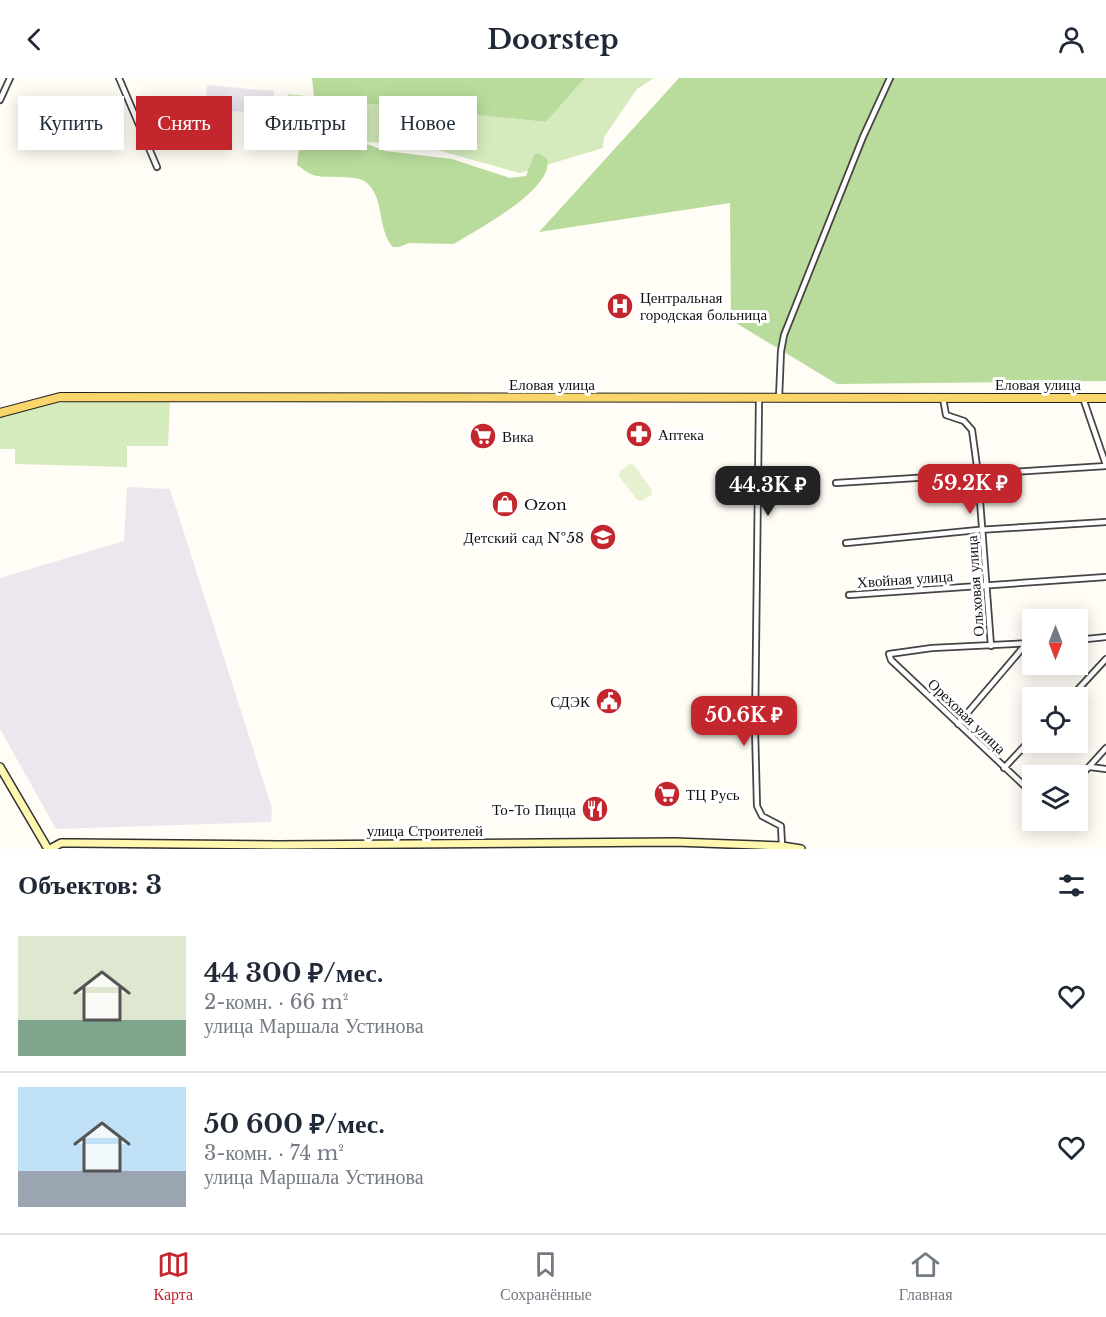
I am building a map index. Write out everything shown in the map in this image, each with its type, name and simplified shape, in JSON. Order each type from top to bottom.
[{"type":"main road","name":"Еловая улица","points":[[0,413],[60,397],[1106,398]]},
{"type":"main road","points":[[0,767],[49,849]]},
{"type":"main road","name":"улица Строителей","points":[[49,849],[61,843],[74,843],[782,846],[801,849]]},
{"type":"street","points":[[0,100],[10,78]]},
{"type":"street","points":[[119,78],[157,167]]},
{"type":"street","points":[[780,398],[781,351],[784,335],[863,137],[890,78]]},
{"type":"street","name":"Ольховая улица","points":[[943,398],[946,415],[964,421],[972,430],[978,474],[992,646]]},
{"type":"street","points":[[836,483],[1106,466],[1083,398]]},
{"type":"street","points":[[759,399],[755,729],[758,806],[762,816],[781,826],[782,846]]},
{"type":"street","points":[[846,543],[983,530],[1106,522]]},
{"type":"street","name":"Хвойная улица","points":[[849,596],[1106,576]]},
{"type":"street","points":[[1088,639],[1106,637]]},
{"type":"street","points":[[992,646],[1022,644]]},
{"type":"street","name":"Ореховая улица","points":[[992,646],[932,648],[889,654],[891,660],[1022,785]]},
{"type":"street","points":[[958,724],[1022,651]]},
{"type":"street","points":[[1080,687],[1106,659]]},
{"type":"street","points":[[1090,767],[1106,748]]},
{"type":"street","points":[[1004,768],[1022,749]]},
{"type":"street","points":[[1090,767],[1106,769]]},
{"type":"shaded area","points":[[207,85],[274,91],[274,96],[244,96],[244,112],[232,111],[232,96],[206,96]]},
{"type":"shaded area","points":[[127,487],[170,489],[272,808],[271,822],[56,829],[0,729],[0,578],[124,541]]},
{"type":"green space","points":[[312,78],[585,78],[546,122],[477,115],[477,96],[379,96],[379,105],[367,103],[367,96],[314,96]]},
{"type":"green space","points":[[585,78],[654,78],[637,89],[604,137],[603,148],[520,173],[438,150],[477,150],[477,115],[546,122]]},
{"type":"green space","points":[[679,78],[1106,78],[1106,381],[837,384],[731,320],[730,203],[539,232]]},
{"type":"green space","points":[[367,103],[379,104],[379,143],[367,142]]},
{"type":"green space","points":[[367,145],[379,150],[452,159],[510,178],[526,176],[534,155],[539,153],[547,159],[546,170],[540,182],[514,206],[483,227],[453,244],[409,243],[399,247],[393,247],[388,240],[376,197],[367,183],[356,178],[313,175],[297,165],[299,150],[367,150]]},
{"type":"green space","points":[[170,400],[168,446],[127,446],[127,467],[15,464],[15,449],[0,449],[0,416],[61,401]]},
{"type":"green space","points":[[629,464],[634,465],[652,490],[651,495],[642,501],[637,500],[619,476],[620,471]]},
{"type":"place","name":"Центральная городская больница","points":[[620,306]]},
{"type":"place","name":"Аптека","points":[[639,434]]},
{"type":"place","name":"Вика","points":[[483,436]]},
{"type":"place","name":"Ozon","points":[[505,504]]},
{"type":"place","name":"Детский сад №58","points":[[603,537]]},
{"type":"place","name":"СДЭК","points":[[609,701]]},
{"type":"place","name":"ТЦ Русь","points":[[667,794]]},
{"type":"place","name":"То-То Пицца","points":[[595,809]]}]
